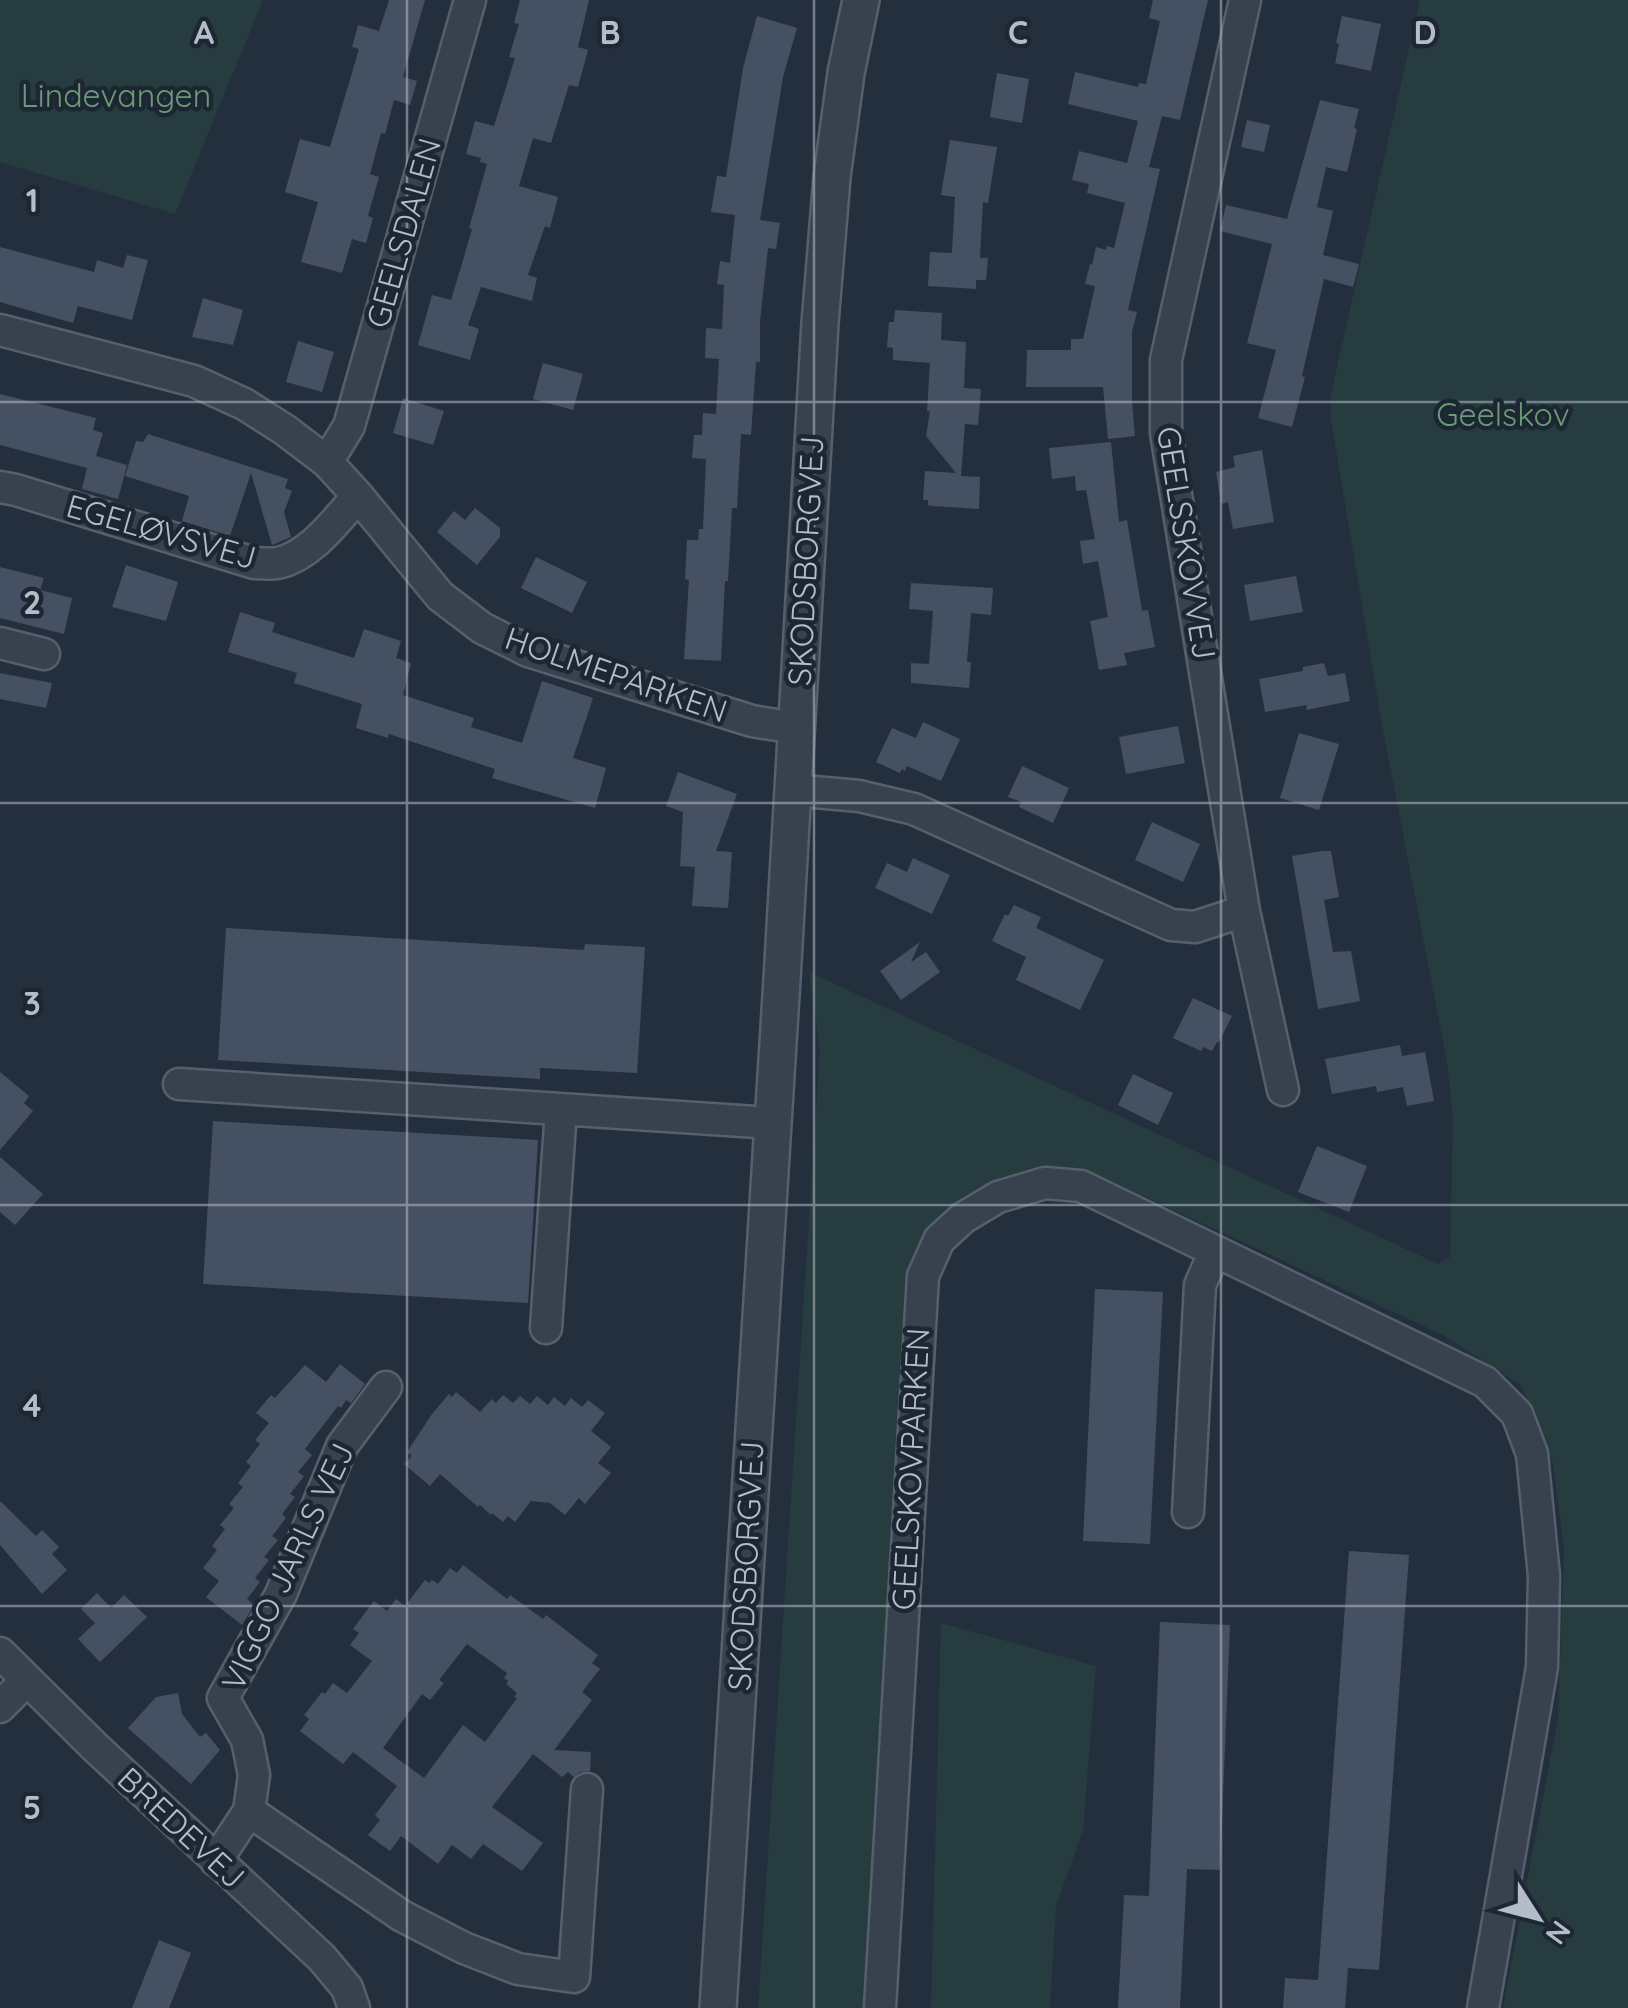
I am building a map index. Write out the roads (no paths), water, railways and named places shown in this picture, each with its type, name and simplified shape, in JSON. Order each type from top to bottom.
[{"type":"street","name":"GEELSDALEN","points":[[327,462],[349,426],[470,0]]},
{"type":"street","name":"SKODSBORGVEJ","points":[[718,2008],[820,323],[832,177],[861,0]]},
{"type":"street","name":"GEELSSKOVVEJ","points":[[1245,0],[1166,360],[1166,433],[1244,911],[1283,1090]]},
{"type":"street","name":"HOLMEPARKEN","points":[[0,330],[194,381],[244,404],[327,462],[440,596],[482,628],[528,651],[752,721],[796,728]]},
{"type":"street","name":"EGELØVSVEJ","points":[[0,488],[254,563],[279,563],[299,554],[358,496]]},
{"type":"street","points":[[0,643],[44,654]]},
{"type":"street","points":[[792,790],[859,796],[914,808],[1171,926],[1195,927],[1244,911]]},
{"type":"street","points":[[179,1084],[772,1123]]},
{"type":"street","points":[[546,1328],[561,1110]]},
{"type":"street","name":"GEELSKOVPARKEN","points":[[880,2008],[923,1276],[938,1240],[963,1218],[998,1197],[1045,1183],[1081,1186],[1485,1382],[1517,1414],[1532,1454],[1544,1576],[1542,1666],[1483,2008]]},
{"type":"street","points":[[1188,1512],[1200,1285],[1215,1251]]},
{"type":"street","name":"VIGGO JARLS VEJ","points":[[249,1811],[254,1775],[247,1740],[223,1698],[281,1594],[342,1446],[386,1387]]},
{"type":"street","name":"BREDEVEJ","points":[[0,1653],[322,1958],[348,1988],[354,2008]]},
{"type":"street","points":[[0,1707],[27,1680]]},
{"type":"street","points":[[216,1861],[249,1811],[402,1916],[464,1948],[518,1968],[574,1977],[587,1788]]},
{"type":"park label","name":"Lindevangen","points":[[116,96]]},
{"type":"park label","name":"Geelskov","points":[[1503,415]]}]
